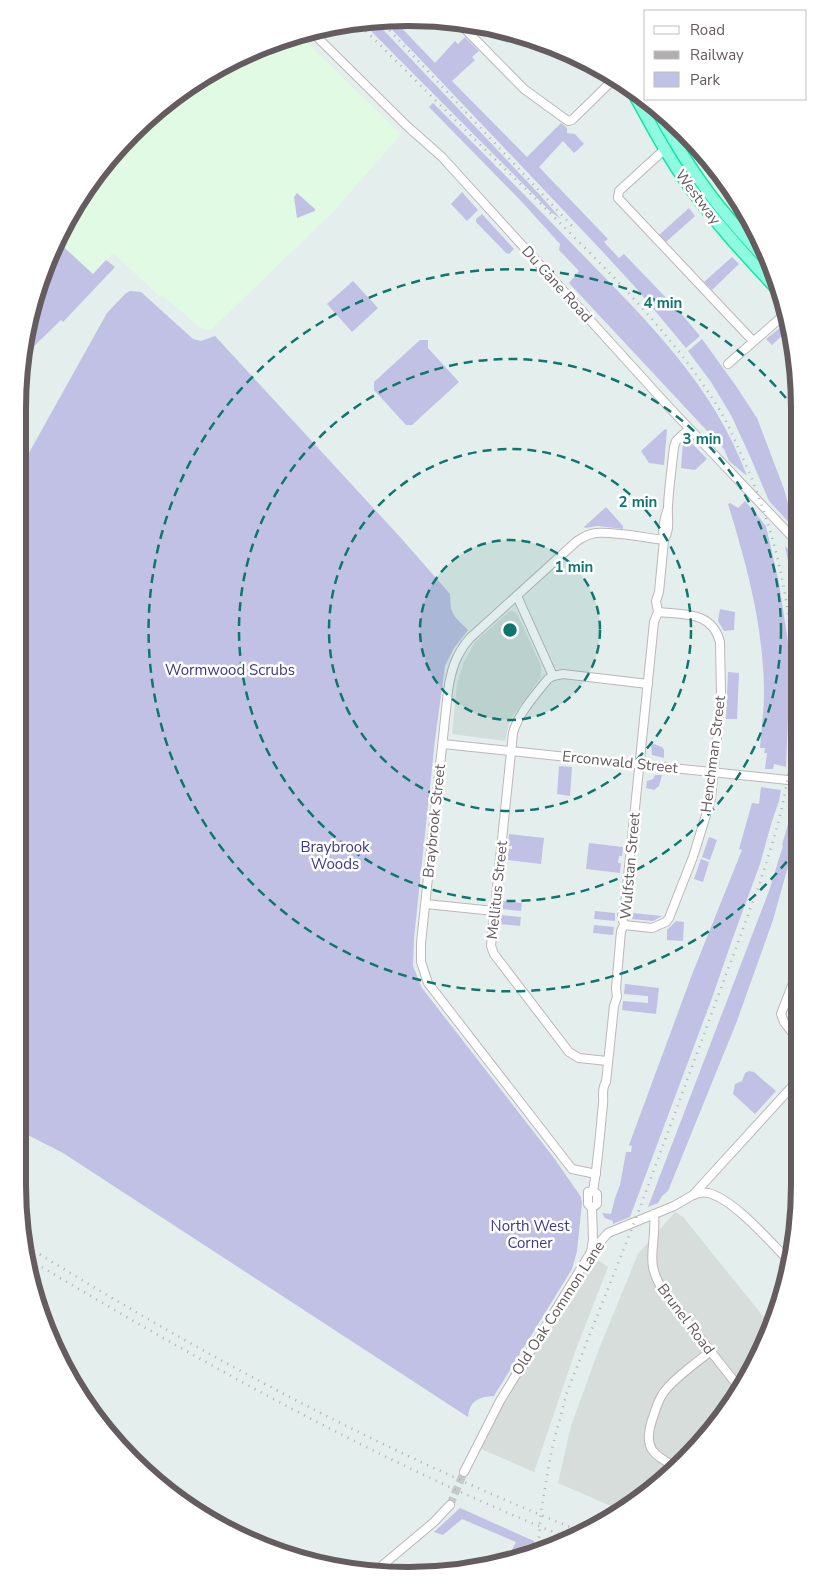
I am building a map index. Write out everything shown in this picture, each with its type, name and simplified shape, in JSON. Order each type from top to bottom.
[{"type":"highway","name":"Westway","points":[[640,104],[681,175],[713,218],[767,278]]},
{"type":"highway","name":"Westway","points":[[666,126],[708,191],[755,247]]},
{"type":"street","points":[[469,32],[524,88],[568,121],[572,120],[610,83]]},
{"type":"street","name":"Du Cane Road","points":[[317,37],[407,126],[442,157],[689,428],[791,536]]},
{"type":"street","points":[[665,149],[619,191],[618,198],[753,341]]},
{"type":"street","points":[[728,364],[780,318]]},
{"type":"street","name":"Wulfstan Street","points":[[591,1252],[593,1240],[592,1208],[597,1204],[597,1194],[593,1190],[604,1099],[603,1086],[606,1082],[614,1006],[617,997],[616,988],[621,931],[624,925],[622,916],[625,906],[654,622],[658,612],[656,602],[659,592],[664,540],[668,532],[667,510],[674,447],[676,441],[689,428]]},
{"type":"street","name":"Braybrook Street","points":[[596,1174],[572,1169],[428,983],[420,952],[450,676],[459,653],[470,638],[577,541],[589,534],[602,533],[664,540]]},
{"type":"street","points":[[517,596],[553,676],[563,674],[648,684]]},
{"type":"street","name":"Henchman Street","points":[[624,925],[652,928],[661,925],[669,918],[704,824],[711,799],[714,772],[721,695],[720,642],[716,630],[710,623],[698,616],[658,612]]},
{"type":"street","name":"Mellitus Street","points":[[553,676],[548,679],[515,725],[513,733],[494,911],[492,950],[569,1052],[579,1058],[608,1061]]},
{"type":"street","name":"Erconwald Street","points":[[443,744],[791,780]]},
{"type":"street","points":[[426,904],[494,911]]},
{"type":"street","points":[[791,988],[781,1014],[791,1031]]},
{"type":"street","name":"Old Oak Common Lane","points":[[464,1472],[500,1401],[591,1252],[608,1233],[679,1204],[693,1194],[791,1088]]},
{"type":"street","points":[[693,1194],[701,1192],[721,1198],[734,1207],[784,1253]]},
{"type":"street","name":"Brunel Road","points":[[654,1214],[651,1253],[655,1278],[735,1383]]},
{"type":"street","points":[[671,1463],[656,1456],[651,1448],[648,1441],[651,1424],[662,1394],[710,1351]]},
{"type":"street","points":[[382,1566],[434,1522],[450,1504]]},
{"type":"shaded area","points":[[305,41],[401,134],[333,212],[211,330],[201,328],[163,296],[158,295],[113,253],[93,274],[63,246],[77,217],[105,176],[138,138],[176,105],[217,77],[262,55]]},
{"type":"shaded area","points":[[510,611],[514,611],[518,616],[541,666],[541,677],[510,720],[505,741],[452,734],[457,684],[464,662],[475,642]]},
{"type":"shaded area","points":[[675,1212],[683,1217],[766,1320],[740,1376],[696,1437],[661,1472],[613,1507],[558,1483],[571,1426],[599,1349],[638,1254]]},
{"type":"shaded area","points":[[592,1256],[608,1267],[575,1352],[534,1472],[479,1448],[515,1379]]},
{"type":"green space","points":[[400,26],[435,63],[455,41],[458,44],[465,37],[479,51],[472,57],[475,60],[452,81],[527,157],[561,123],[567,128],[567,133],[575,134],[584,144],[574,153],[563,141],[539,167],[608,239],[604,242],[619,258],[624,254],[700,336],[686,348],[602,251],[389,27]]},
{"type":"green space","points":[[381,27],[561,219],[551,212],[369,29]]},
{"type":"green space","points":[[433,103],[653,328],[697,383],[716,412],[733,443],[747,476],[729,461],[724,449],[569,283],[579,271],[559,250],[560,244],[521,201],[429,107]]},
{"type":"green space","points":[[462,192],[478,210],[467,221],[451,204]]},
{"type":"green space","points":[[297,193],[315,211],[297,218],[294,197]]},
{"type":"green space","points":[[689,208],[695,216],[666,242],[659,235]]},
{"type":"green space","points":[[482,214],[514,249],[509,254],[476,222],[476,219]]},
{"type":"green space","points":[[63,246],[93,274],[106,260],[115,267],[63,322],[61,320],[32,349],[39,310],[55,262]]},
{"type":"green space","points":[[732,257],[739,264],[712,290],[704,282]]},
{"type":"green space","points":[[353,281],[378,308],[352,332],[327,304]]},
{"type":"green space","name":"Wormwood Scrubs","points":[[130,291],[141,292],[193,339],[201,341],[215,336],[450,594],[451,609],[455,617],[468,630],[454,648],[445,666],[435,740],[414,938],[413,966],[422,988],[554,1158],[581,1197],[582,1203],[577,1251],[572,1269],[494,1396],[476,1400],[469,1411],[468,1417],[63,1153],[26,1134],[26,456],[107,313]]},
{"type":"green space","points":[[782,327],[783,335],[772,345],[766,339]]},
{"type":"green space","points":[[702,339],[757,418],[784,489],[791,514],[791,525],[769,501],[731,415],[711,382],[688,351]]},
{"type":"green space","points":[[420,340],[428,340],[428,348],[459,382],[412,425],[406,425],[374,390],[374,382]]},
{"type":"green space","points":[[665,429],[667,430],[664,465],[649,463],[641,451]]},
{"type":"green space","points":[[689,440],[707,459],[695,470],[681,468],[683,442]]},
{"type":"green space","points":[[745,501],[766,526],[779,583],[788,642],[789,696],[786,767],[774,764],[773,769],[765,769],[767,753],[764,753],[765,748],[760,748],[764,694],[758,621],[748,574],[728,504],[730,503],[738,508]]},
{"type":"green space","points":[[606,507],[623,526],[623,529],[598,526],[584,527]]},
{"type":"green space","points":[[785,546],[791,552],[791,575]]},
{"type":"green space","points":[[720,609],[735,612],[734,630],[724,631],[718,621]]},
{"type":"green space","points":[[728,672],[739,673],[737,719],[726,719]]},
{"type":"green space","points":[[651,743],[662,747],[664,758],[652,755]]},
{"type":"green space","points":[[559,766],[572,767],[570,796],[557,794]]},
{"type":"green space","points":[[655,775],[662,775],[659,786],[654,790],[646,788],[647,781],[653,779]]},
{"type":"green space","points":[[761,787],[781,790],[760,864],[630,1217],[613,1224],[613,1221],[605,1218],[602,1213],[611,1214],[620,1185],[626,1152],[631,1152],[632,1146],[629,1145],[693,972],[742,850],[739,849],[752,803],[759,804]]},
{"type":"green space","points":[[790,817],[791,856],[773,920],[737,1021],[668,1191],[658,1203],[648,1207],[769,891]]},
{"type":"green space","points":[[509,834],[544,838],[541,864],[507,860],[508,849],[512,849],[512,846],[508,846]]},
{"type":"green space","points":[[709,837],[717,840],[710,860],[702,857]]},
{"type":"green space","points":[[589,843],[623,847],[622,856],[619,856],[618,863],[621,863],[620,873],[586,869]]},
{"type":"green space","points":[[701,859],[709,862],[703,882],[694,879]]},
{"type":"green space","points":[[503,901],[522,903],[521,911],[502,909]]},
{"type":"green space","points":[[595,911],[615,913],[615,921],[594,919]]},
{"type":"green space","points":[[633,913],[662,916],[653,921],[632,919]]},
{"type":"green space","points":[[501,915],[521,917],[520,926],[500,924]]},
{"type":"green space","points":[[676,921],[684,922],[683,941],[667,940],[667,930]]},
{"type":"green space","points":[[594,925],[614,927],[613,935],[593,933]]},
{"type":"green space","points":[[625,984],[659,988],[656,1014],[622,1010],[623,1001],[648,1003],[648,996],[624,994]]},
{"type":"green space","points":[[749,1071],[754,1072],[776,1091],[755,1114],[733,1094],[735,1084],[742,1081],[745,1073]]},
{"type":"green space","points":[[460,1508],[534,1541],[534,1545],[510,1553],[516,1542],[462,1519],[443,1535],[434,1532]]},
{"type":"tunnel","points":[[450,1505],[464,1472]]},
{"type":"railway","points":[[386,27],[573,227]]},
{"type":"railway","points":[[364,29],[636,301],[680,353],[700,381],[727,423],[759,497],[778,561],[785,593],[791,647]]},
{"type":"railway","points":[[539,1543],[541,1511],[552,1448],[567,1392],[638,1213],[758,888],[784,799],[791,753]]},
{"type":"railway","points":[[33,1250],[162,1327],[300,1402],[370,1438],[441,1471],[575,1529]]},
{"type":"railway","points":[[35,1263],[161,1337],[295,1410],[431,1478],[561,1535]]},
{"type":"park label","name":"Braybrook Woods","points":[[335,856]]},
{"type":"park label","name":"North West Corner","points":[[530,1234]]}]
